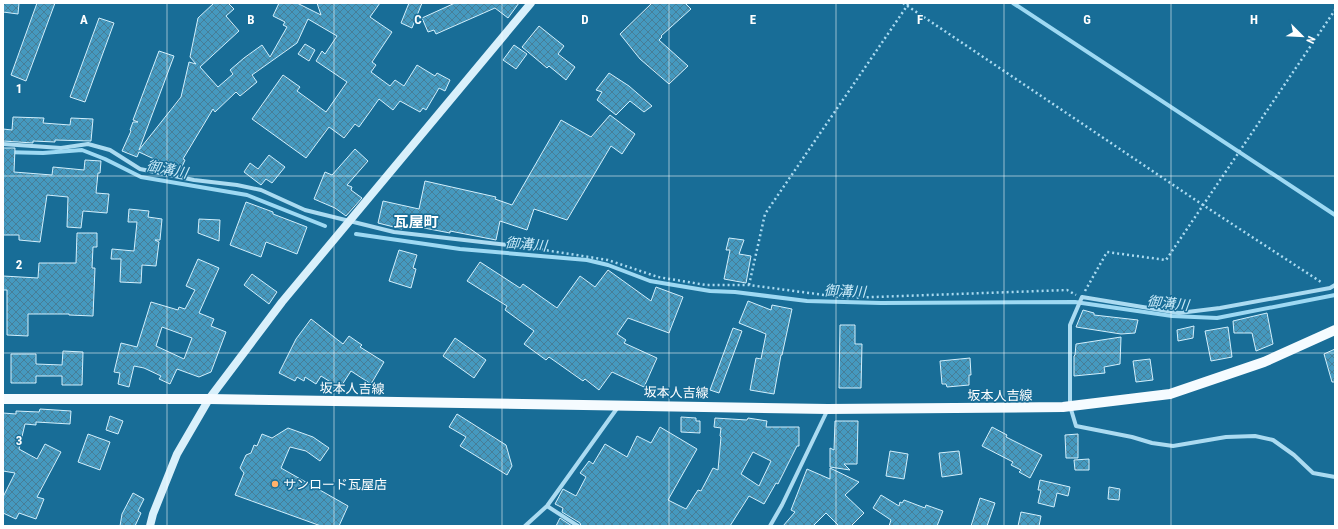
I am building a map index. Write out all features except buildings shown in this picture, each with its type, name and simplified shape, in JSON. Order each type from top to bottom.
[{"type":"main road","name":"坂本人吉線","points":[[3,400],[209,399],[828,409],[1070,406],[1170,394],[1264,362],[1335,330]]},
{"type":"street","points":[[150,526],[153,514],[177,454],[209,399],[282,302],[531,3]]},
{"type":"street","points":[[3,144],[61,148],[88,144],[110,150],[140,169],[194,180],[237,185],[261,190],[305,210],[350,222],[394,232],[524,247]]},
{"type":"street","points":[[1335,285],[1330,288],[1220,308],[1179,313],[1082,297],[1070,325],[1070,406],[1076,426],[1132,437],[1152,444],[1174,446],[1226,437],[1255,436],[1273,440],[1294,455],[1313,473],[1335,477]]},
{"type":"street","points":[[525,526],[548,506],[620,405]]},
{"type":"street","points":[[770,526],[782,505],[828,409]]},
{"type":"street","points":[[548,506],[578,526]]},
{"type":"path","points":[[903,3],[908,4],[1203,205],[1330,288]]},
{"type":"path","points":[[749,285],[765,214],[908,4]]},
{"type":"path","points":[[524,247],[608,260],[658,277],[672,280],[706,285],[749,285],[847,298],[1067,290],[1082,297],[1107,252],[1166,260],[1335,10]]},
{"type":"waterway","points":[[1013,3],[1335,215]]},
{"type":"waterway","name":"御溝川","points":[[3,152],[43,153],[82,150],[105,159],[141,177],[247,195],[325,226]]},
{"type":"waterway","name":"御溝川","points":[[356,234],[460,249],[587,260],[608,265],[650,281],[710,291],[735,292],[807,301],[881,303],[1075,302],[1172,316],[1217,318],[1335,295]]},
{"type":"place","name":"サンロード瓦屋店","points":[[275,484]]},
{"type":"district","name":"瓦屋町","points":[[416,222]]}]
